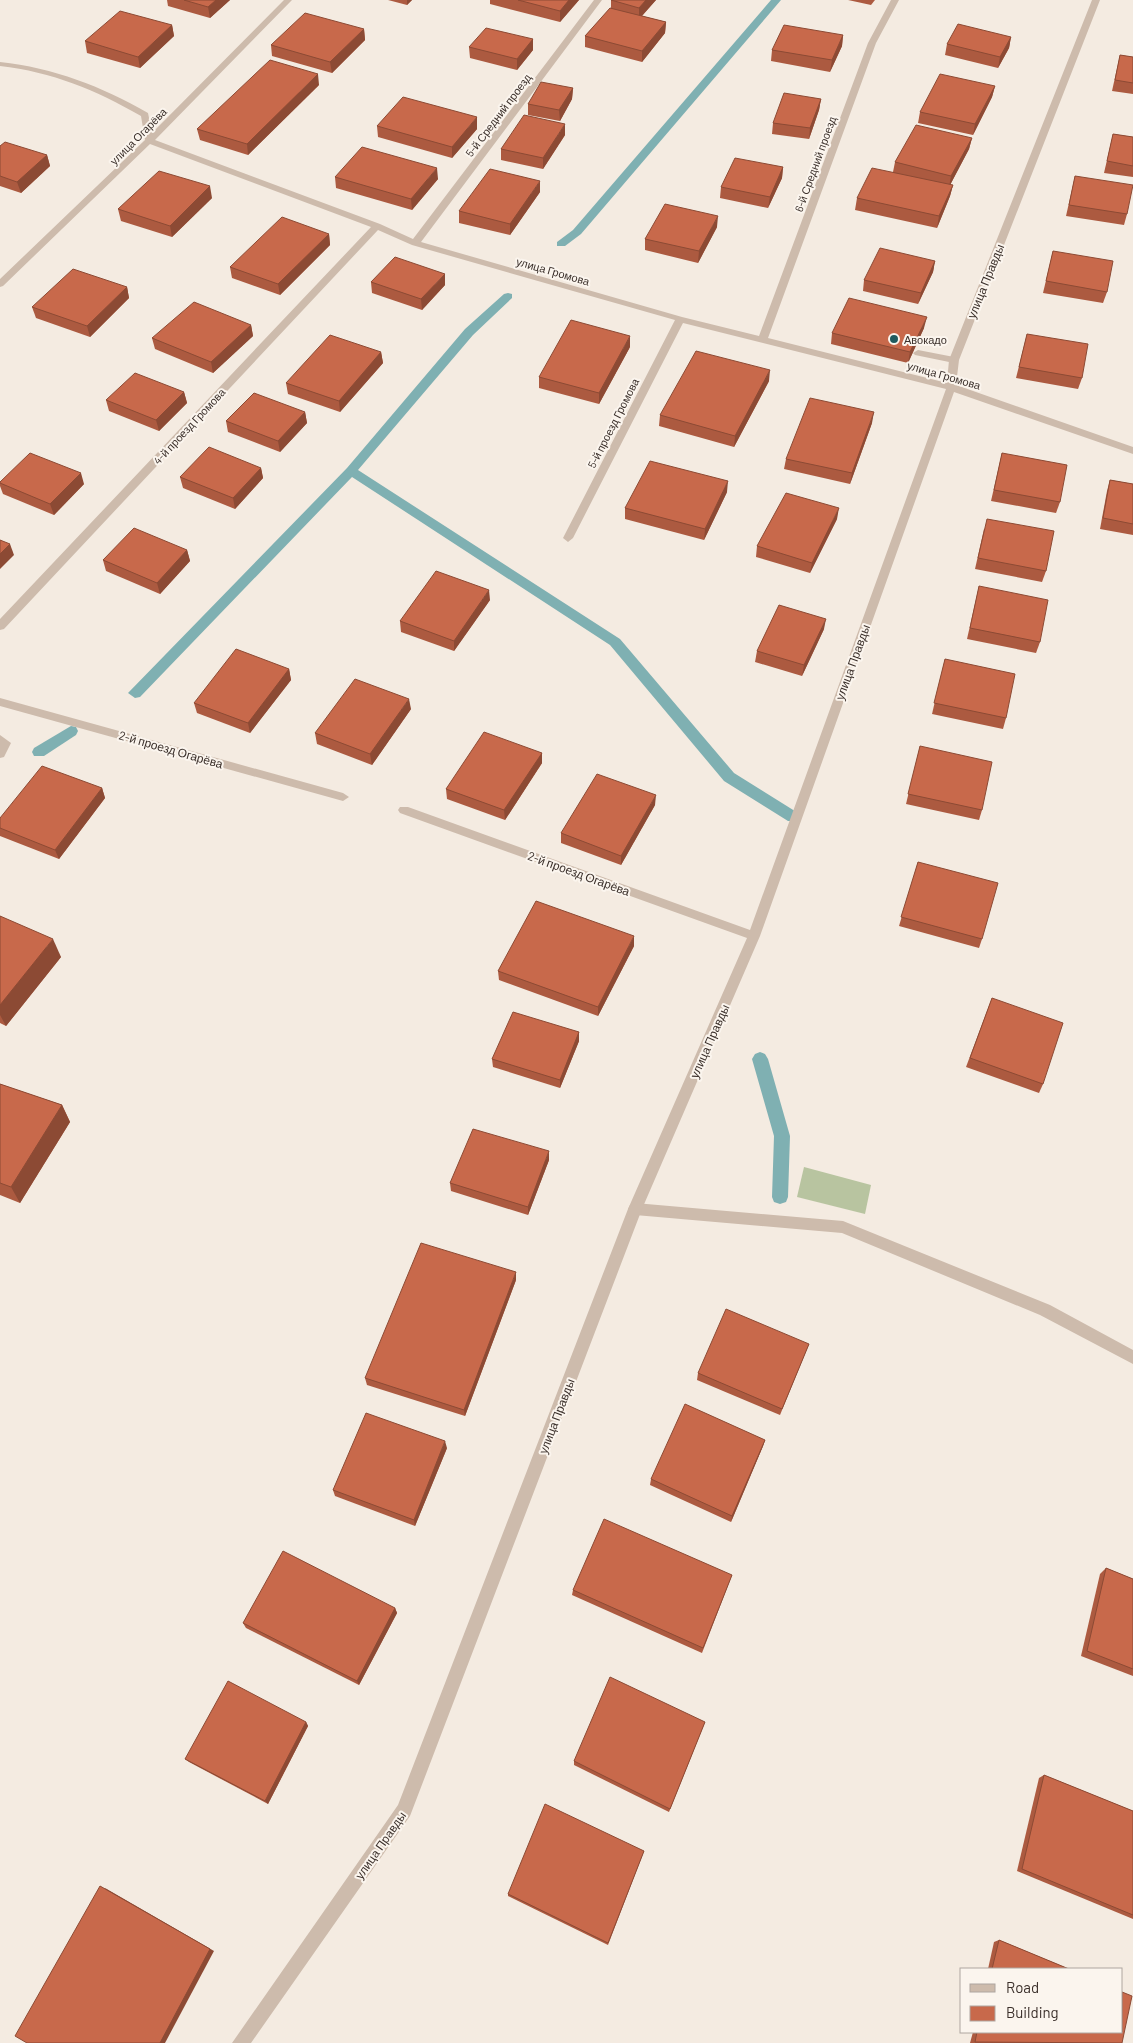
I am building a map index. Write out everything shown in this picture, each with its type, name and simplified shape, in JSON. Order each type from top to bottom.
[{"type":"street","name":"улица Огарёва","points":[[0,284],[149,141],[288,0]]},
{"type":"street","name":"5-й Средний проезд","points":[[415,243],[598,0]]},
{"type":"street","name":"6-й Средний проезд","points":[[762,339],[872,43],[895,0]]},
{"type":"street","name":"улица Правды","points":[[241,2043],[404,1810],[635,1209],[754,936],[951,387],[954,360],[1096,0]]},
{"type":"street","points":[[0,64],[26,66],[58,74],[120,100],[145,115],[149,141]]},
{"type":"street","name":"улица Громова","points":[[149,141],[377,226],[415,243],[680,319],[951,387],[1133,451]]},
{"type":"street","name":"4-й проезд Громова","points":[[0,626],[377,226]]},
{"type":"street","name":"5-й проезд Громова","points":[[568,538],[680,319]]},
{"type":"street","points":[[918,353],[954,360]]},
{"type":"street","name":"2-й проезд Огарёва","points":[[0,702],[343,797]]},
{"type":"street","points":[[0,739],[5,743],[0,754]]},
{"type":"street","name":"2-й проезд Огарёва","points":[[404,810],[754,936]]},
{"type":"street","points":[[635,1209],[843,1227],[1045,1310],[1133,1357]]},
{"type":"green space","points":[[804,1167],[871,1185],[865,1214],[797,1197]]},
{"type":"building","points":[[184,0],[216,0],[208,7]]},
{"type":"building","points":[[518,0],[569,0],[560,11]]},
{"type":"building","points":[[611,0],[646,0],[639,8]]},
{"type":"building","points":[[610,8],[666,22],[642,51],[585,36]]},
{"type":"building","points":[[120,11],[172,25],[138,57],[85,41]]},
{"type":"building","points":[[305,13],[364,29],[330,62],[271,45]]},
{"type":"building","points":[[958,24],[1011,37],[1000,57],[947,44]]},
{"type":"building","points":[[784,25],[843,35],[832,60],[772,50]]},
{"type":"building","points":[[486,28],[533,39],[517,59],[469,47]]},
{"type":"building","points":[[1120,55],[1133,57],[1133,83],[1115,80]]},
{"type":"building","points":[[270,60],[318,74],[247,144],[197,129]]},
{"type":"building","points":[[940,74],[995,86],[975,124],[920,112]]},
{"type":"building","points":[[541,82],[573,88],[559,110],[528,104]]},
{"type":"building","points":[[784,93],[821,99],[810,128],[773,123]]},
{"type":"building","points":[[403,97],[477,117],[452,147],[377,126]]},
{"type":"building","points":[[524,115],[565,124],[543,158],[501,149]]},
{"type":"building","points":[[916,125],[972,138],[951,176],[895,162]]},
{"type":"building","points":[[1113,134],[1133,137],[1133,166],[1107,161]]},
{"type":"building","points":[[5,142],[47,155],[17,182],[0,176],[0,146]]},
{"type":"building","points":[[362,147],[437,168],[411,199],[335,177]]},
{"type":"building","points":[[735,158],[783,167],[770,197],[721,187]]},
{"type":"building","points":[[872,168],[953,185],[939,216],[857,198]]},
{"type":"building","points":[[490,169],[540,181],[510,224],[459,211]]},
{"type":"building","points":[[159,171],[210,186],[170,226],[118,209]]},
{"type":"building","points":[[1075,176],[1133,185],[1127,214],[1069,205]]},
{"type":"building","points":[[665,204],[718,216],[699,251],[645,239]]},
{"type":"building","points":[[282,217],[329,234],[278,284],[230,267]]},
{"type":"building","points":[[880,248],[935,261],[921,293],[864,280]]},
{"type":"building","points":[[1053,251],[1113,261],[1107,292],[1046,281]]},
{"type":"building","points":[[395,257],[445,274],[421,299],[371,282]]},
{"type":"building","points":[[73,269],[127,287],[87,326],[32,307]]},
{"type":"building","points":[[849,298],[927,317],[910,352],[832,333]]},
{"type":"building","points":[[194,302],[251,325],[211,362],[152,338]]},
{"type":"building","points":[[571,320],[630,336],[599,393],[539,377]]},
{"type":"building","points":[[1027,334],[1088,344],[1082,378],[1019,367]]},
{"type":"building","points":[[330,335],[381,352],[339,401],[286,383]]},
{"type":"building","points":[[696,351],[770,370],[735,436],[660,415]]},
{"type":"building","points":[[135,373],[184,392],[156,420],[106,400]]},
{"type":"building","points":[[254,393],[305,412],[278,441],[226,421]]},
{"type":"building","points":[[810,398],[874,412],[852,473],[786,459]]},
{"type":"building","points":[[209,447],[261,468],[233,498],[180,477]]},
{"type":"building","points":[[30,453],[81,473],[50,504],[0,483]]},
{"type":"building","points":[[1002,453],[1067,465],[1060,502],[994,490]]},
{"type":"building","points":[[650,461],[728,481],[705,529],[625,508]]},
{"type":"building","points":[[1110,480],[1133,484],[1133,524],[1103,518]]},
{"type":"building","points":[[786,493],[839,508],[812,563],[757,546]]},
{"type":"building","points":[[987,519],[1054,531],[1046,571],[978,558]]},
{"type":"building","points":[[134,528],[187,550],[157,583],[103,560]]},
{"type":"building","points":[[0,540],[10,544],[0,554]]},
{"type":"building","points":[[436,571],[489,590],[454,641],[400,621]]},
{"type":"building","points":[[979,586],[1048,600],[1040,642],[970,628]]},
{"type":"building","points":[[779,605],[826,619],[804,665],[757,651]]},
{"type":"building","points":[[236,649],[289,669],[248,723],[194,703]]},
{"type":"building","points":[[945,659],[1015,674],[1006,718],[934,703]]},
{"type":"building","points":[[355,679],[409,699],[370,754],[315,733]]},
{"type":"building","points":[[484,732],[542,753],[504,810],[446,789]]},
{"type":"building","points":[[920,746],[992,762],[982,810],[908,794]]},
{"type":"building","points":[[42,766],[102,788],[55,850],[0,828],[0,818]]},
{"type":"building","points":[[597,774],[656,795],[621,856],[561,833]]},
{"type":"building","points":[[918,862],[998,883],[982,939],[901,917]]},
{"type":"building","points":[[536,901],[634,936],[598,1007],[498,971]]},
{"type":"building","points":[[0,916],[53,939],[0,1005]]},
{"type":"building","points":[[992,998],[1063,1023],[1043,1084],[970,1058]]},
{"type":"building","points":[[513,1012],[579,1032],[560,1080],[492,1059]]},
{"type":"building","points":[[0,1084],[62,1105],[11,1187],[0,1183]]},
{"type":"building","points":[[473,1129],[549,1151],[528,1207],[450,1183]]},
{"type":"building","points":[[421,1243],[516,1272],[464,1410],[365,1378]]},
{"type":"building","points":[[726,1309],[809,1344],[782,1409],[698,1373]]},
{"type":"building","points":[[685,1404],[765,1440],[732,1516],[651,1479]]},
{"type":"building","points":[[366,1413],[445,1441],[414,1520],[333,1490]]},
{"type":"building","points":[[604,1519],[732,1575],[703,1648],[573,1590]]},
{"type":"building","points":[[283,1551],[395,1608],[357,1681],[243,1623]]},
{"type":"building","points":[[1106,1568],[1133,1579],[1133,1669],[1087,1651]]},
{"type":"building","points":[[610,1677],[705,1722],[670,1809],[574,1761]]},
{"type":"building","points":[[228,1681],[306,1722],[265,1801],[185,1759]]},
{"type":"building","points":[[1044,1775],[1133,1811],[1133,1915],[1022,1869]]},
{"type":"building","points":[[545,1804],[644,1851],[608,1943],[508,1894]]},
{"type":"building","points":[[100,1886],[210,1949],[160,2043],[27,2043],[15,2036]]},
{"type":"building","points":[[999,1940],[1067,1968],[992,1968]]},
{"type":"building","points":[[1123,1992],[1132,1996],[1122,2043],[975,2042],[977,2033],[1123,2033]]},
{"type":"waterway","points":[[561,244],[577,232],[776,0]]},
{"type":"waterway","points":[[351,471],[469,332],[508,296]]},
{"type":"waterway","points":[[135,693],[351,471]]},
{"type":"waterway","points":[[351,471],[615,642],[729,777],[793,817]]},
{"type":"waterway","points":[[39,752],[71,731]]},
{"type":"waterway","points":[[760,1059],[782,1136],[780,1197]]},
{"type":"place","name":"Авокадо","points":[[894,339]]}]
